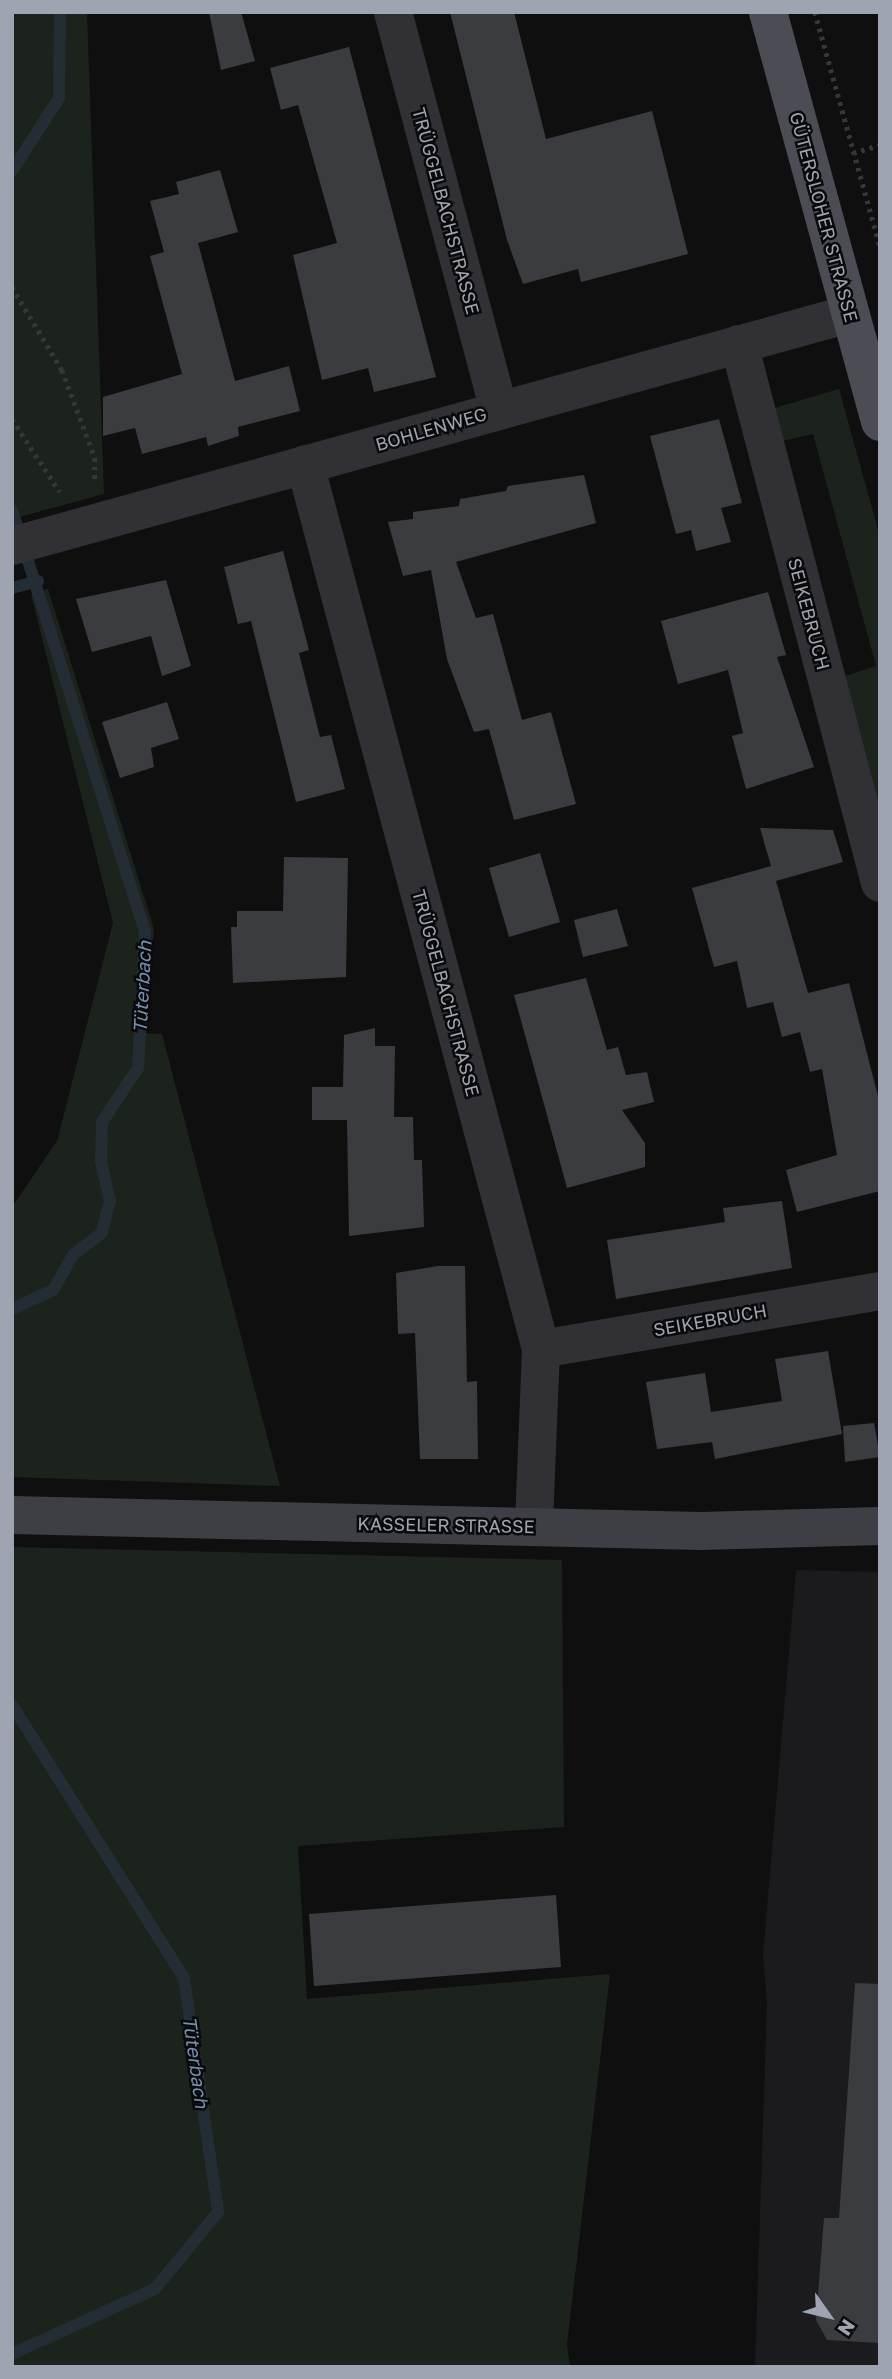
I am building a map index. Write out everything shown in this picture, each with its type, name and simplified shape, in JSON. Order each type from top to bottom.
[{"type":"main road","name":"GÜTERSLOHER STRASSE","points":[[768,12],[880,422]]},
{"type":"street","name":"TRÜGGELBACHSTRASSE","points":[[393,12],[499,410]]},
{"type":"street","name":"BOHLENWEG","points":[[24,542],[849,314]]},
{"type":"street","name":"SEIKEBRUCH","points":[[739,344],[880,883]]},
{"type":"street","name":"TRÜGGELBACHSTRASSE","points":[[305,464],[541,1349],[534,1527]]},
{"type":"street","name":"SEIKEBRUCH","points":[[541,1349],[880,1291]]},
{"type":"street","name":"KASSELER STRASSE","points":[[12,1515],[714,1531],[880,1526]]},
{"type":"path","points":[[815,12],[880,247]]},
{"type":"path","points":[[853,153],[880,145]]},
{"type":"path","points":[[12,287],[62,370],[95,458],[96,522]]},
{"type":"path","points":[[12,419],[53,485],[96,522]]},
{"type":"shaded area","points":[[12,12],[87,12],[104,494],[12,519]]},
{"type":"shaded area","points":[[839,389],[880,537],[880,813],[845,676],[876,666],[813,434],[778,442],[771,409]]},
{"type":"shaded area","points":[[48,589],[154,929],[145,1033],[162,1034],[280,1486],[12,1477],[12,1207],[57,1141],[113,923],[31,594]]},
{"type":"shaded area","points":[[12,1547],[562,1560],[564,1827],[298,1846],[307,1999],[610,1974],[567,2345],[570,2367],[12,2367]]},
{"type":"shaded area","points":[[796,1570],[880,1572],[880,2367],[755,2367],[767,2002],[763,1955]]},
{"type":"building","points":[[209,12],[241,12],[255,61],[221,70]]},
{"type":"building","points":[[450,12],[514,12],[546,139],[652,111],[688,254],[581,282],[578,269],[523,284],[507,240]]},
{"type":"building","points":[[349,47],[436,377],[374,392],[368,368],[322,380],[293,255],[337,243],[298,105],[281,110],[270,68]]},
{"type":"building","points":[[220,170],[238,232],[198,243],[235,381],[289,366],[300,411],[238,427],[239,436],[208,446],[206,437],[142,454],[135,428],[103,436],[103,397],[182,374],[150,256],[164,252],[150,201],[179,194],[176,182]]},
{"type":"building","points":[[719,419],[742,503],[721,508],[731,542],[696,551],[691,530],[676,534],[650,436]]},
{"type":"building","points":[[584,475],[596,523],[456,562],[476,618],[493,614],[522,720],[551,712],[576,804],[514,820],[489,729],[474,732],[447,659],[431,570],[403,576],[388,522],[413,519],[413,512],[459,506],[460,499],[506,491],[508,486]]},
{"type":"building","points":[[283,551],[309,650],[299,653],[320,737],[331,735],[345,789],[296,802],[251,621],[238,624],[224,567]]},
{"type":"building","points":[[166,580],[191,666],[162,676],[151,636],[92,652],[76,599]]},
{"type":"building","points":[[768,592],[786,655],[777,657],[814,767],[746,789],[732,736],[743,733],[728,670],[678,684],[661,621]]},
{"type":"building","points":[[167,702],[179,739],[151,748],[154,767],[120,778],[102,722]]},
{"type":"building","points":[[760,828],[833,830],[843,862],[776,881],[808,993],[849,983],[880,1104],[880,1191],[797,1212],[786,1170],[837,1155],[822,1069],[810,1072],[800,1032],[782,1037],[773,1002],[747,1008],[737,961],[714,967],[692,888],[771,866]]},
{"type":"building","points":[[540,853],[560,922],[509,937],[489,868]]},
{"type":"building","points":[[284,857],[348,858],[346,977],[233,983],[231,927],[237,927],[237,911],[283,911]]},
{"type":"building","points":[[617,909],[628,946],[583,957],[574,920]]},
{"type":"building","points":[[586,978],[607,1050],[618,1047],[626,1075],[647,1072],[654,1102],[622,1110],[645,1143],[645,1167],[567,1188],[514,995]]},
{"type":"building","points":[[375,1028],[375,1046],[395,1046],[394,1117],[413,1117],[414,1160],[422,1160],[424,1227],[349,1236],[347,1120],[312,1120],[312,1087],[343,1087],[344,1035]]},
{"type":"building","points":[[782,1201],[792,1268],[616,1299],[607,1240],[725,1222],[723,1208]]},
{"type":"building","points":[[438,1266],[465,1266],[467,1382],[477,1381],[478,1459],[420,1459],[415,1333],[398,1334],[396,1273]]},
{"type":"building","points":[[828,1351],[842,1434],[715,1459],[712,1442],[657,1449],[646,1382],[705,1373],[711,1412],[782,1401],[775,1359]]},
{"type":"building","points":[[874,1423],[880,1457],[845,1462],[843,1426]]},
{"type":"building","points":[[556,1895],[561,1967],[314,1986],[309,1914]]},
{"type":"building","points":[[855,1983],[880,1984],[880,2343],[827,2340],[816,2320],[824,2218],[839,2218]]},
{"type":"waterway","points":[[12,171],[59,98],[60,12]]},
{"type":"waterway","name":"Tüterbach","points":[[12,510],[145,931],[138,1068],[102,1122],[101,1162],[110,1200],[102,1233],[73,1255],[53,1290],[12,1309]]},
{"type":"waterway","points":[[12,588],[38,581]]},
{"type":"waterway","name":"Tüterbach","points":[[12,1705],[184,1978],[218,2212],[155,2289],[12,2354]]}]
